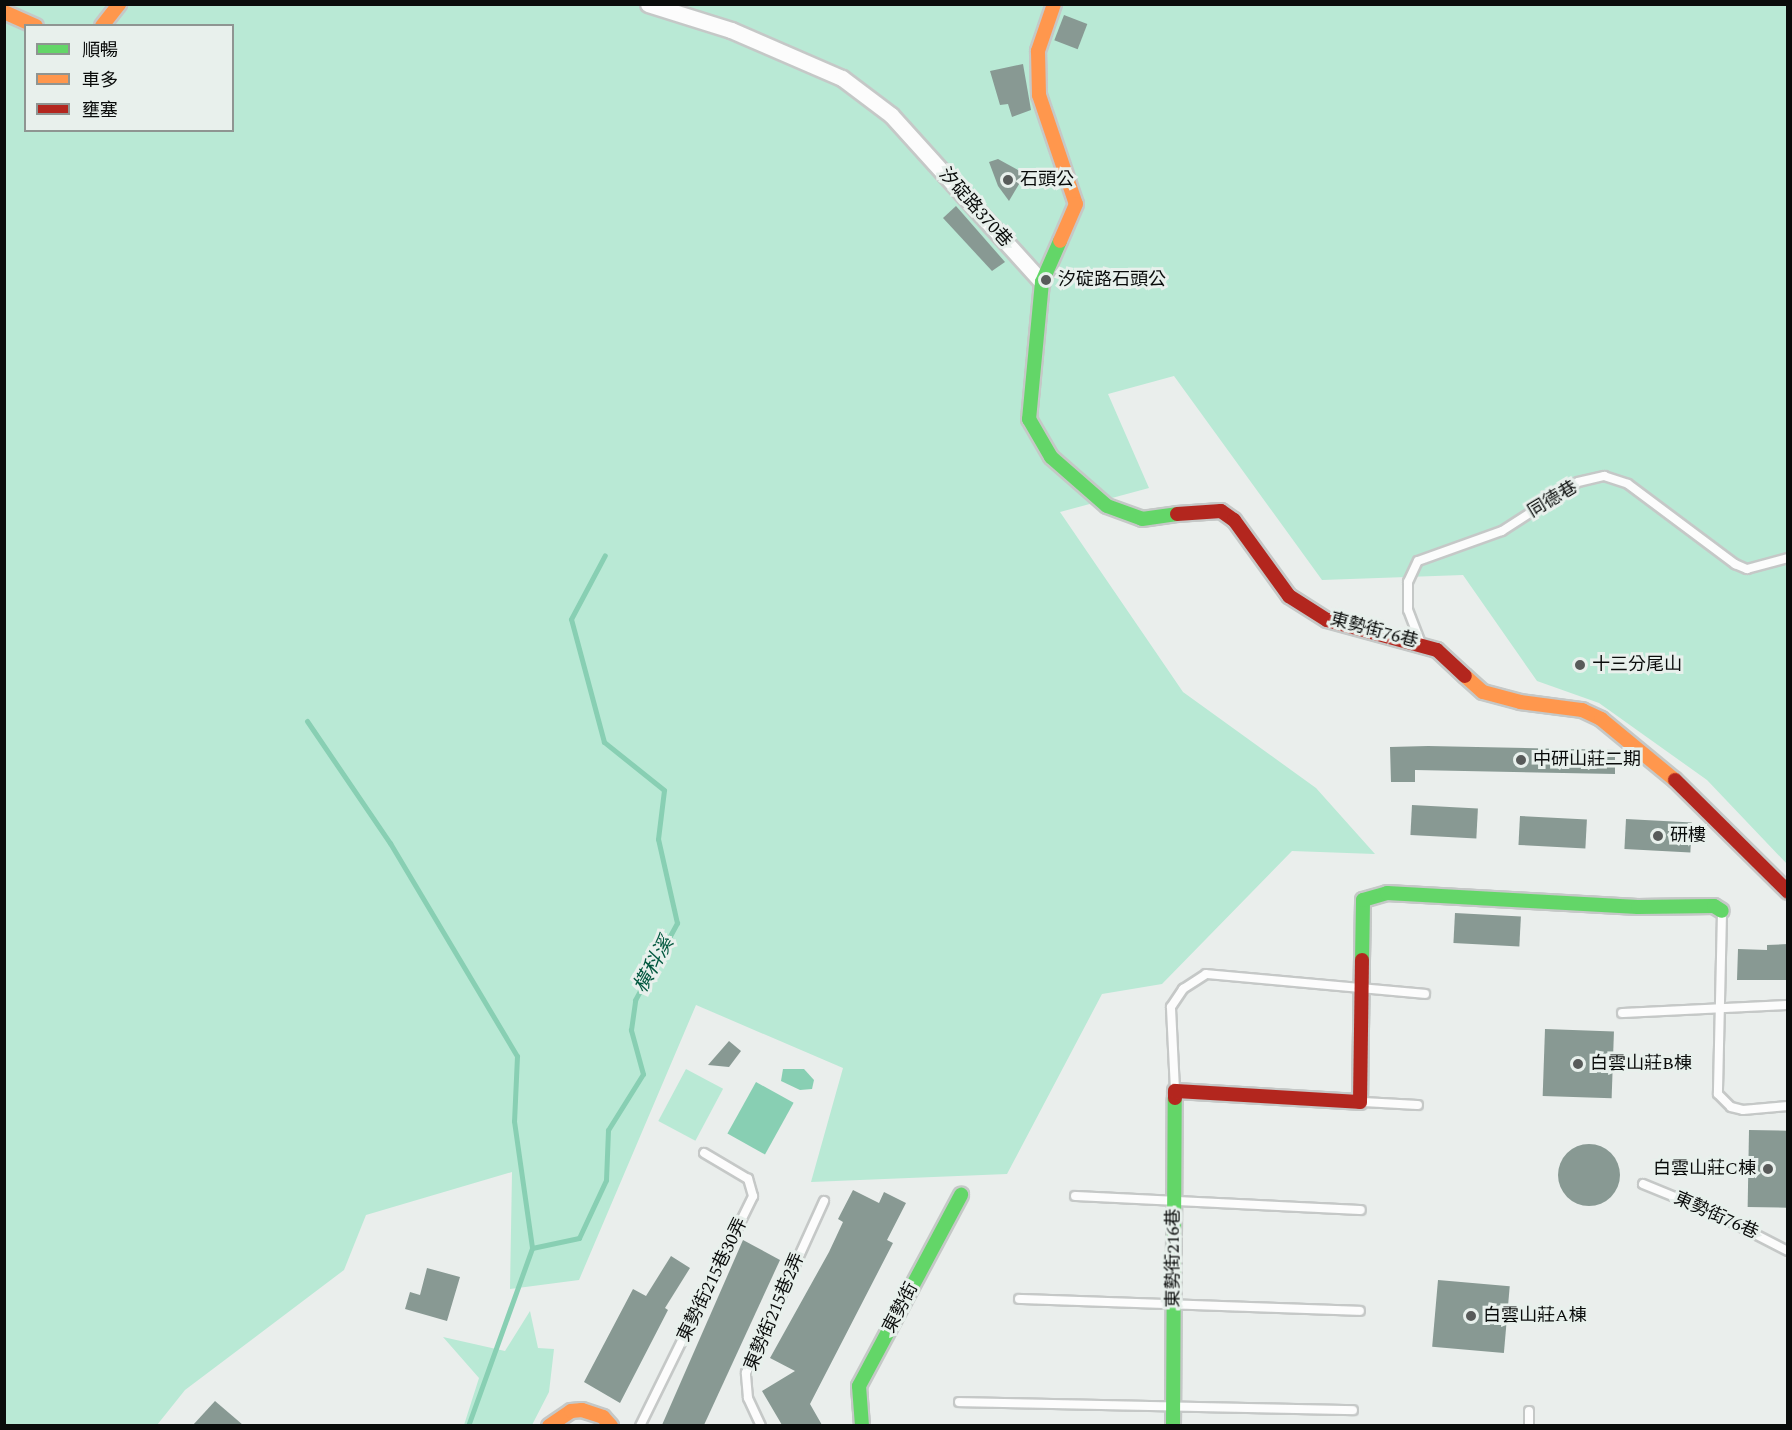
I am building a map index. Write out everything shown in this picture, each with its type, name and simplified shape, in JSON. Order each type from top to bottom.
[{"type":"street","points":[[104,24],[119,4]]},
{"type":"street","name":"汐碇路370巷","points":[[648,4],[730,30],[842,78],[891,115],[1042,282]]},
{"type":"street","points":[[1042,282],[1076,204],[1039,95],[1038,51],[1054,4]]},
{"type":"street","points":[[4,12],[31,24]]},
{"type":"street","name":"東勢街76巷","points":[[1042,282],[1042,310],[1029,419],[1051,458],[1107,506],[1142,519],[1209,509],[1221,511],[1234,520],[1289,596],[1327,620],[1421,643],[1437,650],[1483,692],[1520,702],[1582,710],[1601,719],[1672,777],[1788,892]]},
{"type":"street","points":[[1175,1091],[1360,1102],[1360,908],[1368,896],[1387,893],[1638,906],[1714,906],[1722,911]]},
{"type":"street","name":"東勢街216巷","points":[[1173,1425],[1175,1091]]},
{"type":"street","name":"東勢街","points":[[862,1425],[859,1386],[961,1196]]},
{"type":"street","points":[[549,1425],[571,1411],[582,1410],[603,1417],[611,1425]]},
{"type":"lane","name":"同德巷","points":[[1421,643],[1408,610],[1408,582],[1418,561],[1503,531],[1587,480],[1604,477],[1628,484],[1735,564],[1748,569],[1788,558]]},
{"type":"lane","points":[[1722,911],[1718,1094],[1723,1102],[1743,1110],[1788,1106]]},
{"type":"lane","points":[[1175,1091],[1171,1007],[1183,988],[1206,974],[1425,994]]},
{"type":"lane","points":[[1622,1013],[1788,1005]]},
{"type":"lane","points":[[1360,1102],[1418,1105]]},
{"type":"lane","name":"東勢街215巷30弄","points":[[640,1425],[753,1196],[748,1179],[704,1153]]},
{"type":"lane","name":"東勢街76巷","points":[[1643,1184],[1714,1213],[1788,1251]]},
{"type":"lane","points":[[1075,1196],[1361,1210]]},
{"type":"lane","name":"東勢街215巷2弄","points":[[761,1425],[748,1398],[747,1373],[824,1201]]},
{"type":"lane","points":[[1019,1299],[1360,1311]]},
{"type":"lane","points":[[959,1402],[1353,1410]]},
{"type":"lane","points":[[1529,1411],[1529,1425]]},
{"type":"shaded area","points":[[5,5],[1787,5],[1787,864],[1707,780],[1599,703],[1537,681],[1463,575],[1322,580],[1174,376],[1108,394],[1149,488],[1060,512],[1183,692],[1316,788],[1375,854],[1292,851],[1162,984],[1102,994],[1007,1174],[811,1182],[843,1068],[696,1005],[579,1280],[510,1289],[512,1172],[366,1215],[344,1270],[185,1390],[157,1425],[5,1426]]},
{"type":"shaded area","points":[[686,1069],[723,1089],[695,1141],[658,1121]]},
{"type":"shaded area","points":[[783,1069],[804,1069],[814,1080],[812,1089],[800,1090],[781,1081]]},
{"type":"shaded area","points":[[756,1082],[794,1103],[765,1154],[727,1134]]},
{"type":"shaded area","points":[[530,1311],[538,1348],[554,1349],[549,1392],[532,1425],[464,1425],[479,1378],[443,1337],[505,1351]]},
{"type":"building","points":[[1064,15],[1087,24],[1078,49],[1054,40]]},
{"type":"building","points":[[1023,64],[1031,110],[1012,117],[1008,104],[1000,105],[990,71]]},
{"type":"building","name":"石頭公","points":[[998,159],[1025,174],[1009,201],[998,186],[989,162]]},
{"type":"building","points":[[956,206],[1005,262],[992,271],[943,218]]},
{"type":"building","name":"中研山莊二期","points":[[1390,747],[1615,750],[1615,774],[1415,770],[1415,782],[1391,782]]},
{"type":"building","points":[[1412,805],[1478,808],[1476,838],[1410,835]]},
{"type":"building","points":[[1520,816],[1587,820],[1585,848],[1518,845]]},
{"type":"building","name":"研樓","points":[[1626,819],[1692,822],[1690,852],[1624,849]]},
{"type":"building","points":[[1455,913],[1521,916],[1519,946],[1453,943]]},
{"type":"building","points":[[1788,944],[1788,980],[1737,980],[1738,949],[1767,950],[1767,945]]},
{"type":"building","name":"白雲山莊B棟","points":[[1545,1029],[1614,1031],[1612,1098],[1543,1096]]},
{"type":"building","points":[[729,1041],[741,1051],[729,1067],[708,1065]]},
{"type":"building","name":"白雲山莊C棟","points":[[1749,1130],[1788,1131],[1787,1208],[1748,1207]]},
{"type":"building","points":[[1589,1144],[1601,1146],[1611,1153],[1618,1163],[1620,1175],[1618,1187],[1611,1197],[1601,1204],[1589,1206],[1577,1204],[1567,1197],[1560,1187],[1558,1175],[1560,1163],[1567,1153],[1577,1146]]},
{"type":"building","points":[[853,1190],[879,1203],[884,1192],[906,1203],[887,1240],[893,1243],[810,1404],[822,1425],[782,1425],[762,1391],[795,1371],[770,1358],[829,1252],[843,1222],[838,1219]]},
{"type":"building","points":[[743,1240],[780,1260],[704,1425],[662,1425]]},
{"type":"building","points":[[671,1256],[690,1268],[665,1308],[668,1310],[620,1403],[584,1382],[633,1289],[646,1296]]},
{"type":"building","points":[[427,1268],[460,1277],[447,1321],[405,1309],[410,1292],[420,1295]]},
{"type":"building","name":"白雲山莊A棟","points":[[1438,1280],[1510,1286],[1504,1353],[1432,1347]]},
{"type":"building","points":[[215,1401],[243,1425],[193,1425]]},
{"type":"waterway","name":"橫科溪","points":[[468,1426],[532,1248],[579,1238],[606,1180],[608,1130],[643,1074],[631,1030],[635,1000],[677,923],[658,839],[664,790],[604,742],[571,619],[605,555]]},
{"type":"waterway","points":[[307,721],[390,843],[517,1056],[514,1121],[532,1248]]},
{"type":"traffic: fast","points":[[1060,241],[1042,282],[1029,419],[1051,457],[1107,506],[1142,519],[1177,514]]},
{"type":"traffic: fast","points":[[1362,960],[1363,900],[1387,893],[1638,907],[1714,906],[1722,911]]},
{"type":"traffic: fast","points":[[1173,1426],[1175,1098]]},
{"type":"traffic: fast","points":[[862,1426],[859,1386],[961,1195]]},
{"type":"traffic: slow","points":[[104,24],[119,4]]},
{"type":"traffic: slow","points":[[1054,4],[1038,51],[1039,95],[1076,204],[1060,241]]},
{"type":"traffic: slow","points":[[4,12],[31,24]]},
{"type":"traffic: slow","points":[[1465,676],[1483,692],[1520,702],[1582,710],[1601,719],[1675,780]]},
{"type":"traffic: slow","points":[[549,1426],[571,1411],[582,1410],[603,1417],[611,1426]]},
{"type":"traffic: jam","points":[[1177,514],[1221,511],[1234,520],[1289,596],[1327,620],[1437,650],[1465,676]]},
{"type":"traffic: jam","points":[[1675,780],[1788,892]]},
{"type":"traffic: jam","points":[[1175,1098],[1175,1091],[1360,1102],[1362,960]]},
{"type":"place","name":"石頭公","points":[[1008,180]]},
{"type":"place","name":"汐碇路石頭公","points":[[1046,280]]},
{"type":"place","name":"十三分尾山","points":[[1580,665]]},
{"type":"place","name":"中研山莊二期","points":[[1521,760]]},
{"type":"place","name":"研樓","points":[[1658,836]]},
{"type":"place","name":"白雲山莊B棟","points":[[1578,1064]]},
{"type":"place","name":"白雲山莊C棟","points":[[1768,1169]]},
{"type":"place","name":"白雲山莊A棟","points":[[1471,1316]]}]
